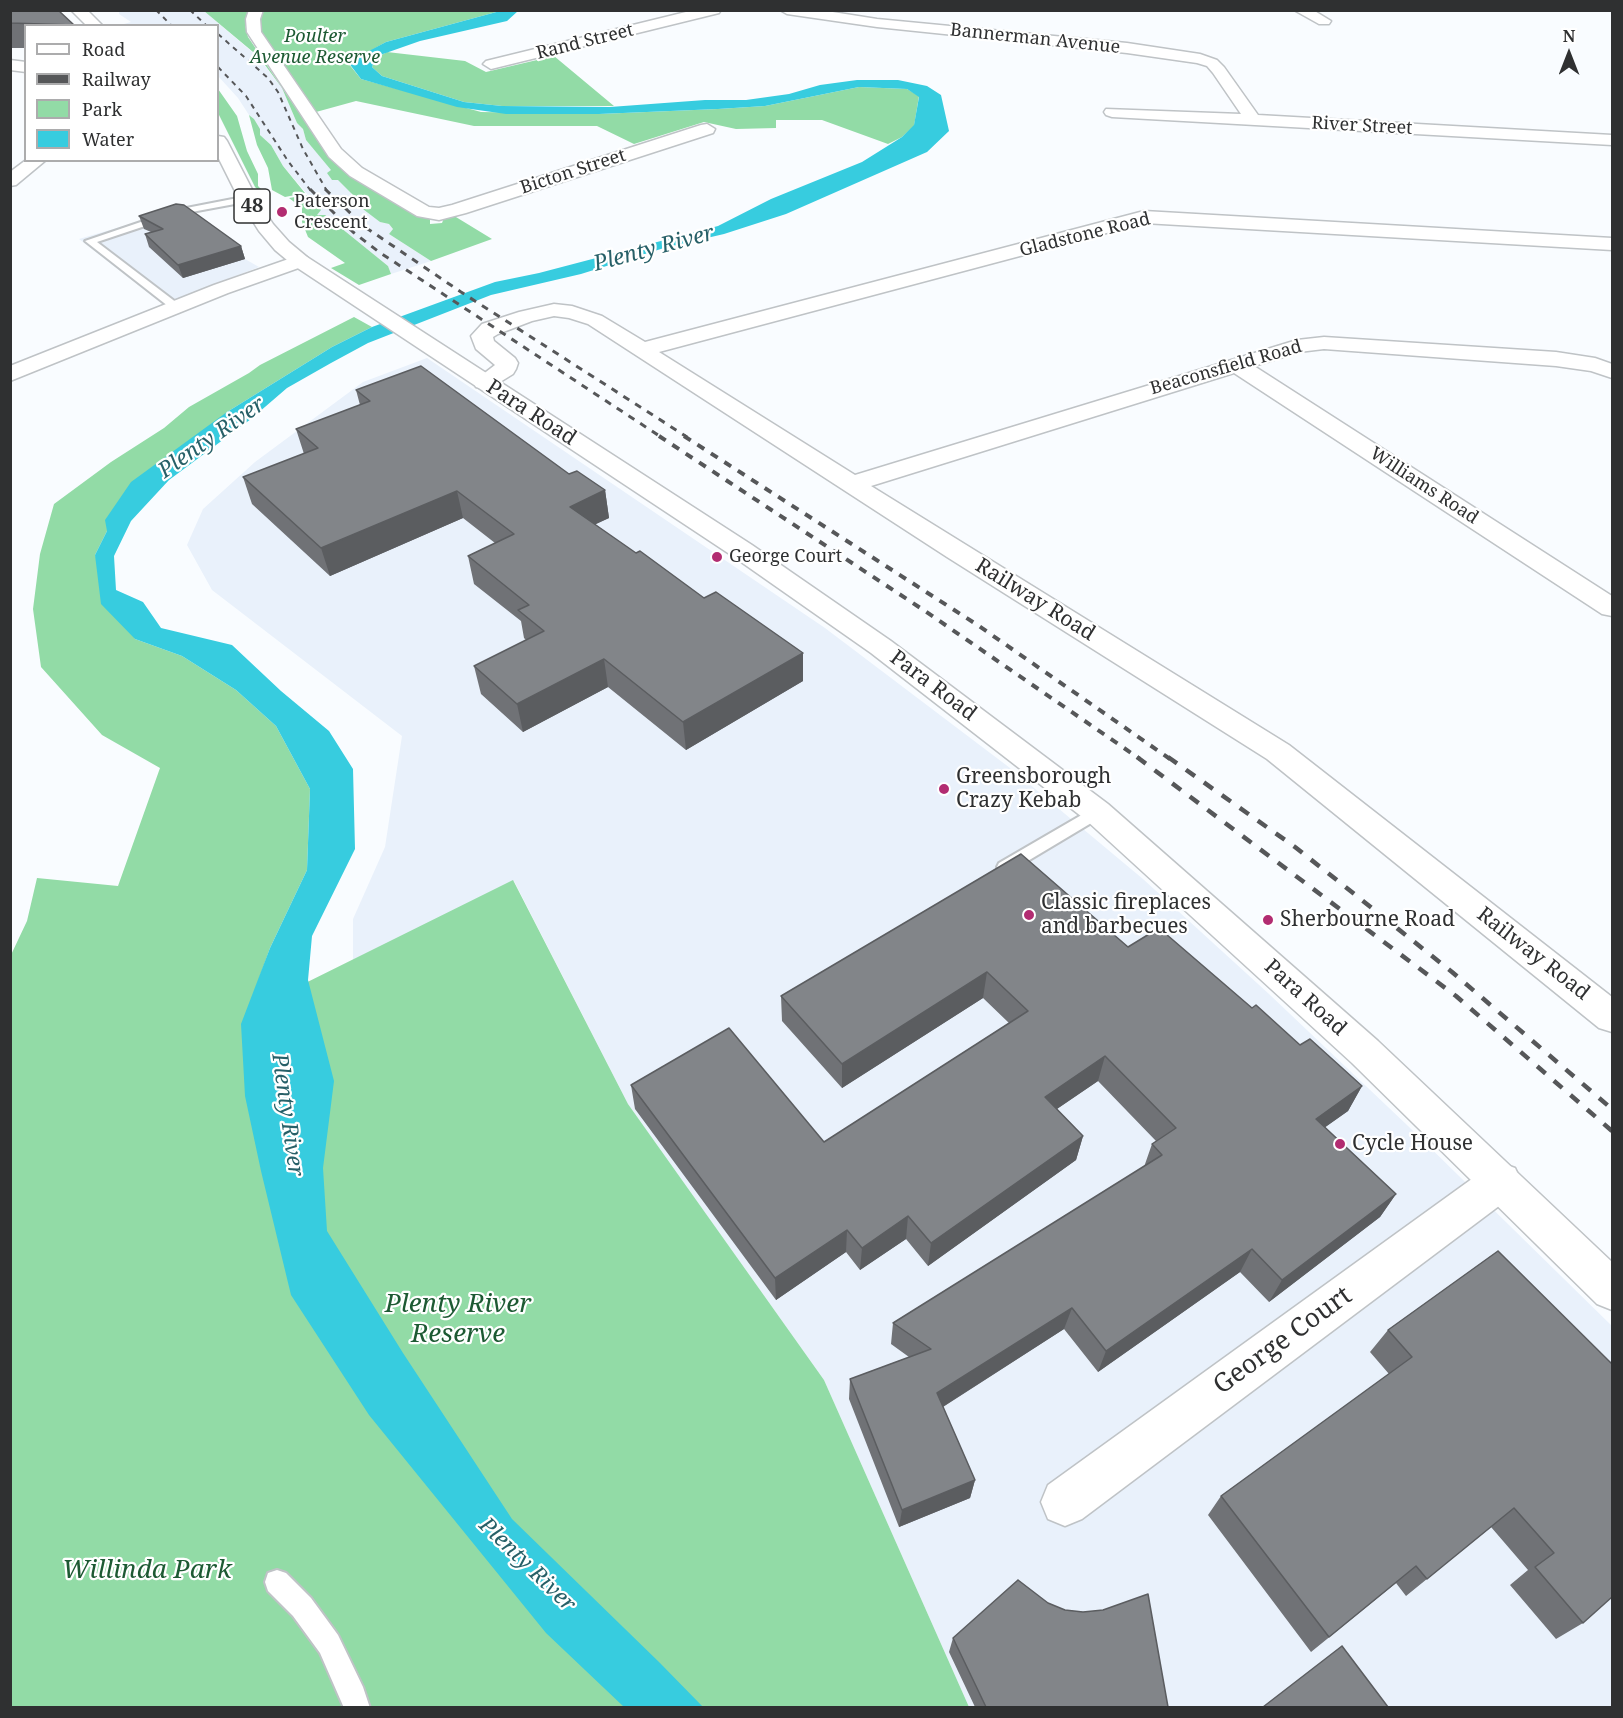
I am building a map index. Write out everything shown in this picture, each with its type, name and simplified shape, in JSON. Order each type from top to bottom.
[{"type":"street","points":[[78,10],[94,24]]},
{"type":"street","name":"Bicton Street","points":[[256,10],[253,19],[254,32],[335,153],[356,172],[416,209],[438,218],[707,129]]},
{"type":"street","name":"Rand Street","points":[[491,64],[714,10]]},
{"type":"street","name":"Bannerman Avenue","points":[[787,10],[877,23],[1127,48],[1200,59],[1212,63],[1219,70],[1253,120]]},
{"type":"street","points":[[1301,10],[1324,21]]},
{"type":"street","name":"River Street","points":[[1112,113],[1612,140]]},
{"type":"street","name":"Para Road","points":[[219,143],[248,200],[273,236],[300,261],[743,551],[872,641],[995,732],[1097,812],[1365,1052],[1502,1181],[1612,1290]]},
{"type":"street","points":[[10,170],[24,160]]},
{"type":"street","points":[[10,182],[35,162]]},
{"type":"street","name":"Gladstone Road","points":[[640,350],[1144,217],[1210,219],[1612,244]]},
{"type":"street","points":[[10,374],[260,274],[300,261]]},
{"type":"street","name":"Railway Road","points":[[484,382],[505,369],[507,363],[484,344],[482,336],[484,333],[537,313],[562,311],[589,317],[1278,752],[1612,1017]]},
{"type":"street","name":"Beaconsfield Road","points":[[852,484],[1282,349],[1324,343],[1556,359],[1576,361],[1612,370]]},
{"type":"street","name":"Williams Road","points":[[1235,364],[1612,609]]},
{"type":"street","name":"George Court","points":[[1065,1502],[1502,1181]]},
{"type":"lane","points":[[177,308],[90,242],[179,212],[248,200]]},
{"type":"lane","points":[[992,874],[1097,812]]},
{"type":"lane","points":[[277,1582],[302,1607],[329,1644],[357,1707]]},
{"type":"shaded area","points":[[119,11],[204,11],[258,57],[282,88],[297,123],[303,129],[306,140],[351,192],[351,196],[380,222],[389,224],[393,229],[389,234],[431,261],[391,274],[388,266],[343,231],[316,214],[320,209],[283,166],[271,145],[260,135],[254,119],[219,77],[219,24],[124,24],[131,22],[119,14]]},
{"type":"shaded area","points":[[175,211],[259,267],[163,304],[79,239]]},
{"type":"shaded area","points":[[427,358],[825,628],[1010,768],[1143,879],[1269,994],[1407,1125],[1612,1326],[1612,1707],[969,1707],[824,1380],[628,1104],[514,881],[353,961],[353,919],[385,847],[402,736],[212,590],[187,545],[203,509],[255,462],[363,382]]},
{"type":"green space","points":[[204,11],[249,11],[245,25],[248,37],[318,141],[344,171],[411,213],[430,219],[430,224],[442,223],[444,218],[451,214],[492,239],[431,261],[389,234],[393,229],[389,224],[380,222],[355,203],[357,199],[338,180],[332,180],[327,173],[331,170],[306,140],[303,129],[297,123],[282,88],[259,57]]},
{"type":"green space","name":"Poulter Avenue Reserve","points":[[262,11],[500,11],[386,42],[348,63],[361,79],[481,112],[599,114],[765,106],[859,87],[907,89],[919,96],[914,126],[902,137],[888,144],[822,120],[776,120],[776,128],[736,129],[704,122],[634,144],[597,126],[474,126],[356,101],[316,112],[261,31]]},
{"type":"green space","points":[[387,52],[465,61],[486,72],[554,56],[614,106],[502,106],[464,102],[382,76],[372,67],[376,58]]},
{"type":"green space","points":[[219,90],[237,116],[247,151],[258,174],[258,186],[269,197],[255,187],[219,115]]},
{"type":"green space","points":[[249,115],[260,129],[260,135],[271,145],[283,166],[305,193],[285,197],[272,190],[268,168],[257,145]]},
{"type":"green space","points":[[307,195],[321,210],[317,215],[325,215],[388,266],[391,274],[359,285],[331,268],[345,263],[308,237],[302,222],[302,208],[289,198]]},
{"type":"green space","name":"Plenty River Reserve","points":[[354,317],[372,327],[332,347],[227,412],[107,531],[95,555],[135,639],[182,656],[236,690],[276,726],[310,789],[307,870],[270,948],[247,1012],[513,880],[628,1104],[824,1380],[969,1707],[11,1707],[10,957],[27,921],[37,878],[118,886],[160,768],[102,735],[41,667],[33,609],[40,554],[54,504],[111,462],[164,428],[189,407],[260,365]]},
{"type":"water","name":"Plenty River","points":[[500,11],[518,11],[507,21],[420,41],[383,54],[376,58],[372,67],[382,76],[464,102],[502,106],[610,107],[705,100],[746,100],[857,80],[898,80],[927,86],[941,95],[949,131],[927,152],[786,214],[581,274],[491,295],[368,343],[331,363],[287,388],[251,419],[169,480],[131,521],[114,556],[116,590],[143,602],[161,628],[232,645],[281,691],[329,731],[353,769],[355,849],[312,936],[308,980],[334,1081],[323,1168],[327,1231],[403,1353],[512,1519],[703,1707],[624,1707],[546,1633],[369,1415],[291,1295],[245,1096],[241,1024],[270,948],[307,870],[310,789],[276,726],[236,690],[182,656],[135,639],[101,604],[95,555],[107,531],[105,520],[131,482],[227,412],[332,347],[372,327],[495,282],[539,273],[718,226],[771,199],[862,162],[902,137],[914,125],[919,97],[907,89],[859,87],[765,106],[718,109],[599,114],[506,114],[457,107],[361,79],[348,62],[386,42]]},
{"type":"building","points":[[10,10],[58,10],[73,24],[42,24],[10,23]]},
{"type":"building","points":[[176,204],[184,205],[241,246],[178,265],[145,234],[163,229],[139,216]]},
{"type":"building","points":[[421,366],[569,474],[577,471],[605,490],[570,507],[636,553],[640,551],[704,598],[716,592],[803,653],[683,722],[604,659],[517,704],[474,666],[544,631],[518,610],[529,605],[468,556],[514,534],[457,491],[321,548],[243,477],[318,448],[296,429],[370,401],[356,390]]},
{"type":"building","points":[[1021,854],[1128,947],[1159,928],[1252,1008],[1256,1005],[1300,1045],[1310,1039],[1362,1086],[1316,1119],[1396,1194],[1282,1280],[1252,1249],[1106,1351],[1072,1308],[937,1393],[975,1480],[902,1510],[850,1379],[931,1349],[893,1323],[1162,1155],[1152,1144],[1176,1128],[1105,1056],[1045,1097],[1083,1136],[931,1243],[908,1216],[862,1248],[847,1230],[775,1278],[631,1085],[729,1028],[824,1142],[1028,1011],[987,972],[842,1064],[781,996]]},
{"type":"building","points":[[1498,1251],[1612,1364],[1612,1597],[1583,1623],[1535,1567],[1554,1553],[1514,1508],[1427,1579],[1416,1566],[1329,1637],[1221,1496],[1412,1357],[1388,1330]]},
{"type":"building","points":[[1018,1580],[1048,1603],[1065,1610],[1083,1612],[1103,1610],[1148,1594],[1168,1707],[986,1707],[953,1638]]},
{"type":"building","points":[[1342,1646],[1388,1707],[1263,1707]]},
{"type":"railway","points":[[156,10],[170,24]]},
{"type":"railway","points":[[190,10],[205,24]]},
{"type":"railway","points":[[219,35],[268,78],[278,92],[303,149],[327,191]]},
{"type":"railway","points":[[219,68],[246,96],[288,161],[311,191]]},
{"type":"railway","points":[[310,189],[353,232],[379,252],[661,437]]},
{"type":"railway","points":[[327,191],[365,227],[461,292],[687,437]]},
{"type":"railway","points":[[659,436],[925,611],[1140,759]]},
{"type":"railway","points":[[684,436],[979,626],[1170,759]]},
{"type":"railway","points":[[1137,757],[1456,996],[1612,1131]]},
{"type":"railway","points":[[1168,757],[1295,847],[1338,881],[1452,972],[1612,1109]]},
{"type":"place","name":"Paterson Crescent","points":[[282,212]]},
{"type":"place","name":"George Court","points":[[717,557]]},
{"type":"place","name":"Greensborough Crazy Kebab","points":[[944,789]]},
{"type":"place","name":"Classic fireplaces and barbecues","points":[[1029,915]]},
{"type":"place","name":"Sherbourne Road","points":[[1268,920]]},
{"type":"place","name":"Cycle House","points":[[1340,1144]]},
{"type":"park label","name":"Willinda Park","points":[[147,1571]]}]
